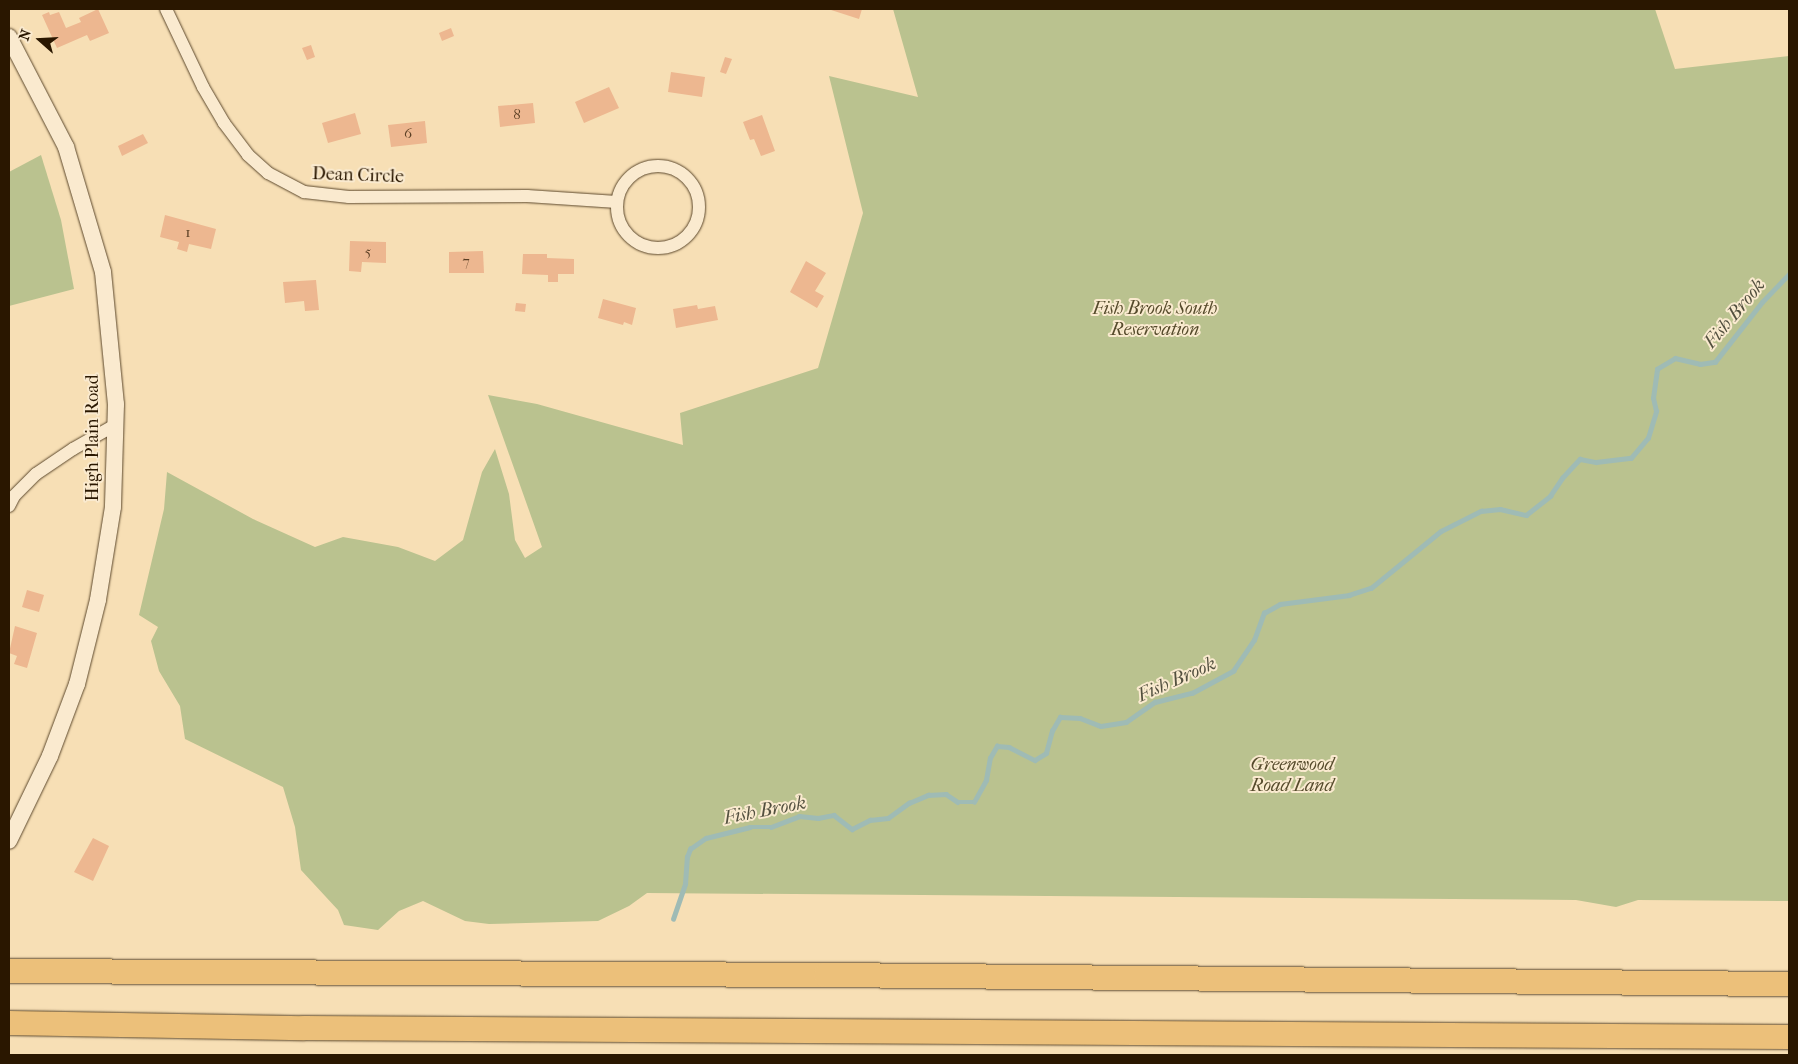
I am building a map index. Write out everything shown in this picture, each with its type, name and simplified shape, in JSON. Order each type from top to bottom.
[{"type":"highway","points":[[9,971],[826,975],[1789,984]]},
{"type":"highway","points":[[9,1023],[313,1028],[1789,1037]]},
{"type":"street","name":"Dean Circle","points":[[166,9],[203,87],[230,131],[248,155],[268,173],[304,192],[349,197],[527,196],[617,202]]},
{"type":"street","name":"High Plain Road","points":[[9,37],[66,147],[103,272],[116,404],[113,507],[98,600],[89,637],[77,684],[50,756],[9,841]]},
{"type":"street","points":[[656,166],[666,167],[683,174],[695,189],[698,198],[698,217],[690,233],[676,244],[668,247],[650,248],[627,235],[618,220],[617,202],[624,184],[638,171],[656,166]]},
{"type":"street","points":[[9,506],[14,496],[36,474],[73,449],[116,425]]},
{"type":"green space","name":"Fish Brook South Reservation","points":[[893,9],[1655,9],[1675,69],[1789,56],[1789,901],[1638,900],[1616,907],[1576,900],[647,893],[629,906],[598,921],[489,924],[465,921],[423,901],[399,911],[378,930],[344,925],[338,910],[301,870],[295,827],[283,787],[185,739],[180,706],[159,671],[151,641],[158,627],[139,615],[164,509],[167,472],[253,519],[315,547],[343,537],[398,547],[435,561],[463,540],[482,472],[495,449],[509,494],[515,540],[525,558],[542,547],[488,395],[537,404],[683,445],[680,413],[818,368],[863,213],[829,76],[918,97]]},
{"type":"green space","points":[[41,155],[61,220],[74,289],[9,306],[9,172]]},
{"type":"building","points":[[98,9],[109,33],[90,41],[87,35],[57,48],[42,15],[49,12],[50,15],[59,12],[66,28],[81,22],[79,18]]},
{"type":"building","points":[[828,9],[862,9],[859,19]]},
{"type":"building","points":[[451,28],[454,36],[442,41],[439,33]]},
{"type":"building","points":[[311,45],[315,57],[307,60],[302,48]]},
{"type":"building","points":[[725,57],[732,59],[726,74],[720,72]]},
{"type":"building","points":[[671,72],[705,77],[702,97],[668,92]]},
{"type":"building","points":[[609,87],[619,108],[584,123],[575,102]]},
{"type":"building","points":[[533,103],[535,123],[500,127],[498,106]]},
{"type":"building","points":[[355,113],[361,134],[328,143],[322,123]]},
{"type":"building","points":[[762,115],[775,151],[761,156],[754,139],[750,140],[743,122]]},
{"type":"building","points":[[425,121],[427,143],[391,147],[388,125]]},
{"type":"building","points":[[143,134],[148,143],[122,156],[118,146]]},
{"type":"building","points":[[165,215],[216,229],[211,249],[189,244],[187,252],[177,249],[179,242],[160,237]]},
{"type":"building","points":[[350,241],[386,242],[386,263],[362,262],[361,272],[349,271]]},
{"type":"building","points":[[483,251],[484,273],[449,273],[449,252]]},
{"type":"building","points":[[523,254],[547,254],[547,258],[574,259],[574,274],[558,274],[558,282],[548,282],[548,275],[522,274]]},
{"type":"building","points":[[806,261],[826,273],[815,291],[824,296],[817,308],[790,292]]},
{"type":"building","points":[[316,280],[319,310],[305,311],[304,301],[285,303],[283,282]]},
{"type":"building","points":[[603,299],[636,308],[632,325],[624,322],[623,325],[598,318]]},
{"type":"building","points":[[516,303],[526,304],[525,312],[515,311]]},
{"type":"building","points":[[697,305],[698,309],[715,306],[718,320],[676,328],[673,309]]},
{"type":"building","points":[[27,590],[44,595],[39,612],[22,607]]},
{"type":"building","points":[[15,626],[37,633],[27,668],[14,664],[17,656],[9,653]]},
{"type":"building","points":[[93,838],[109,846],[93,881],[74,872]]},
{"type":"waterway","name":"Fish Brook","points":[[673,919],[685,884],[687,857],[690,849],[706,838],[750,827],[771,827],[799,816],[818,818],[834,815],[852,829],[870,820],[888,818],[909,803],[928,795],[946,794],[958,802],[974,802],[986,780],[990,758],[997,746],[1009,747],[1035,760],[1046,753],[1052,731],[1060,717],[1080,718],[1101,726],[1126,722],[1155,702],[1192,693],[1233,671],[1254,640],[1264,613],[1280,604],[1349,595],[1371,588],[1441,531],[1481,511],[1500,509],[1526,515],[1550,496],[1562,478],[1580,459],[1596,462],[1631,458],[1648,438],[1656,411],[1653,398],[1657,369],[1675,358],[1700,364],[1715,362],[1762,302],[1789,274]]},
{"type":"park label","name":"Greenwood Road Land","points":[[1292,776]]}]
